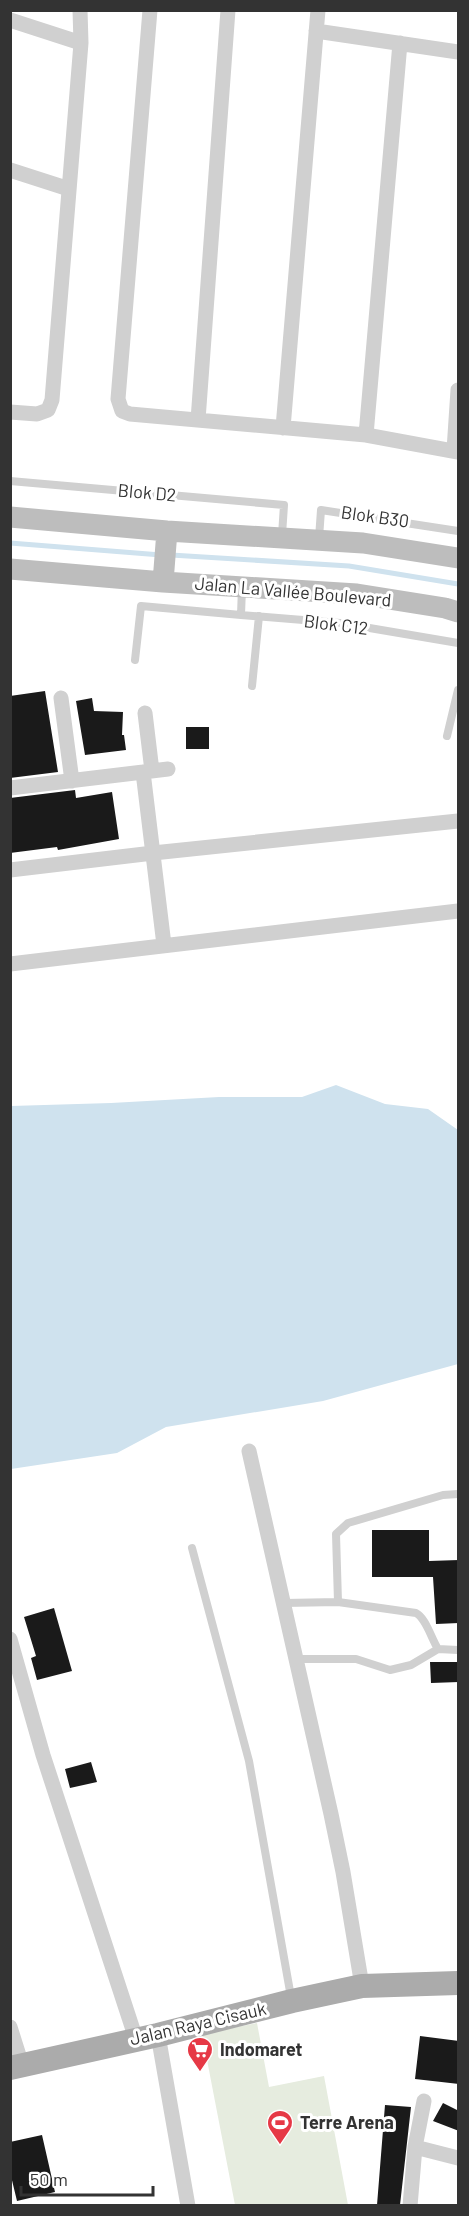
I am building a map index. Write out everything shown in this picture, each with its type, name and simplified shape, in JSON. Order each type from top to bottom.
[{"type":"main road","name":"Jalan Raya Cisauk","points":[[16,2067],[362,1986],[459,1983]]},
{"type":"street","points":[[10,412],[37,414],[48,410],[52,400],[81,44],[80,10]]},
{"type":"street","points":[[150,10],[118,399],[122,411],[130,414],[366,435],[456,451],[459,390]]},
{"type":"street","points":[[198,420],[228,10]]},
{"type":"street","points":[[283,428],[318,10]]},
{"type":"street","points":[[10,20],[81,44]]},
{"type":"street","points":[[316,31],[459,52]]},
{"type":"street","points":[[366,435],[400,43]]},
{"type":"street","points":[[10,170],[69,189]]},
{"type":"street","points":[[10,517],[167,531],[363,543],[459,558]]},
{"type":"street","points":[[163,582],[167,531]]},
{"type":"street","name":"Jalan La Vallée Boulevard","points":[[10,568],[163,582],[357,594],[459,612]]},
{"type":"street","points":[[61,698],[72,781]]},
{"type":"street","points":[[145,713],[153,853],[164,945]]},
{"type":"street","points":[[10,788],[168,769]]},
{"type":"street","points":[[10,870],[459,820]]},
{"type":"street","points":[[10,964],[459,911]]},
{"type":"street","points":[[249,1451],[344,1872],[362,1986]]},
{"type":"street","points":[[10,1639],[43,1755],[147,2037],[188,2205]]},
{"type":"street","points":[[10,2027],[16,2067]]},
{"type":"street","points":[[410,2205],[415,2147],[424,2101]]},
{"type":"street","points":[[415,2147],[459,2158]]},
{"type":"lane","name":"Blok D2","points":[[10,481],[284,506],[282,538]]},
{"type":"lane","name":"Blok B30","points":[[318,540],[321,510],[459,531]]},
{"type":"lane","points":[[240,615],[242,587]]},
{"type":"lane","name":"Blok C12","points":[[135,660],[141,606],[339,623],[459,643]]},
{"type":"lane","points":[[252,686],[259,616]]},
{"type":"lane","points":[[447,736],[459,690]]},
{"type":"lane","points":[[338,1602],[336,1534],[341,1527],[443,1495],[459,1494]]},
{"type":"lane","points":[[192,1548],[249,1761],[291,2001]]},
{"type":"lane","points":[[284,1603],[338,1602],[416,1613],[424,1621],[431,1639],[438,1648]]},
{"type":"lane","points":[[296,1659],[356,1659],[390,1670],[411,1665],[438,1648],[459,1650]]},
{"type":"shaded area","name":"Terre Arena","points":[[257,2023],[269,2087],[324,2076],[348,2205],[235,2205],[202,2034]]},
{"type":"water","points":[[336,1085],[385,1104],[428,1109],[458,1130],[458,1364],[323,1401],[166,1427],[117,1453],[11,1469],[11,1106],[219,1097],[302,1097]]},
{"type":"building","points":[[45,691],[58,772],[10,778],[10,696]]},
{"type":"building","points":[[92,698],[94,711],[123,712],[122,735],[124,735],[126,750],[85,755],[76,701]]},
{"type":"building","points":[[186,727],[209,727],[209,749],[186,749]]},
{"type":"building","points":[[75,790],[76,798],[112,792],[119,839],[58,850],[57,847],[10,853],[10,798]]},
{"type":"building","points":[[372,1530],[429,1530],[429,1561],[459,1560],[459,1623],[436,1624],[433,1577],[372,1577]]},
{"type":"building","points":[[54,1608],[72,1671],[37,1680],[31,1658],[36,1656],[24,1617]]},
{"type":"building","points":[[430,1662],[459,1662],[459,1682],[431,1683]]},
{"type":"building","points":[[91,1762],[97,1782],[70,1788],[65,1769]]},
{"type":"building","points":[[420,2036],[459,2041],[459,2084],[415,2079]]},
{"type":"building","points":[[443,2103],[459,2111],[459,2131],[433,2121]]},
{"type":"building","points":[[385,2105],[411,2107],[400,2205],[377,2205]]},
{"type":"building","points":[[42,2135],[55,2192],[17,2201],[10,2172],[10,2142]]},
{"type":"waterway","points":[[10,543],[161,555]]},
{"type":"waterway","points":[[171,555],[349,566],[458,584]]},
{"type":"place","name":"Indomaret","points":[[200,2073]]},
{"type":"place","name":"Terre Arena","points":[[280,2146]]}]
